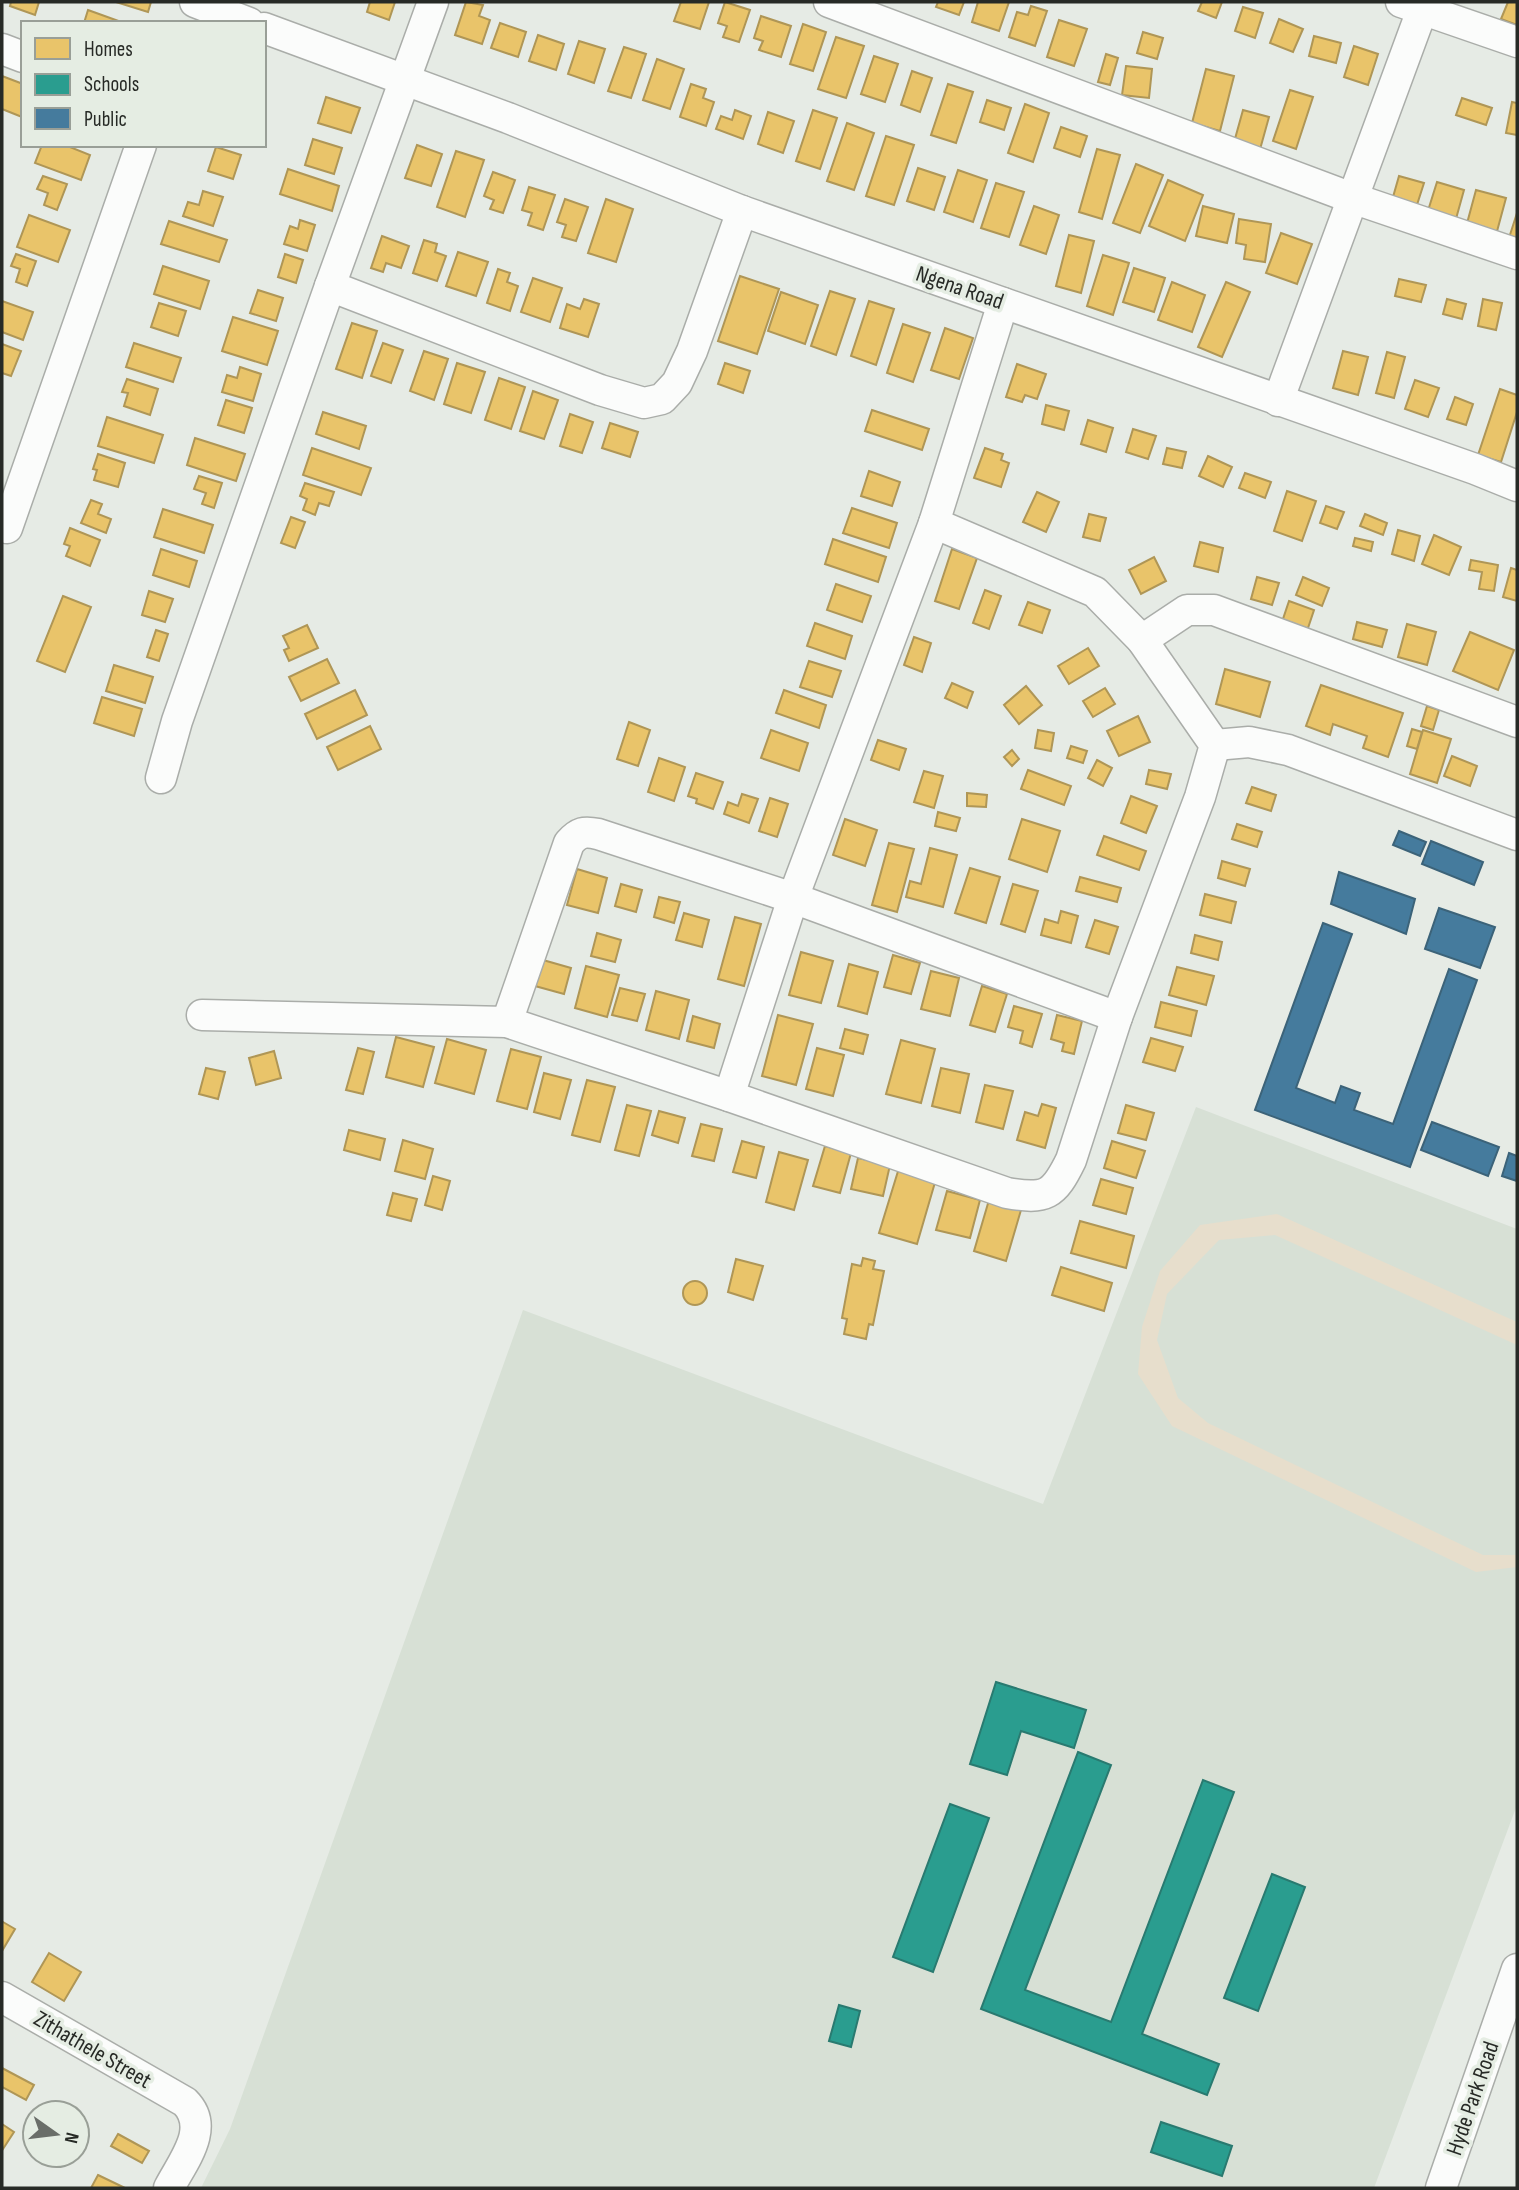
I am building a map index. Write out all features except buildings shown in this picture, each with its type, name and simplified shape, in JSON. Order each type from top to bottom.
[{"type":"street","points":[[188,21],[195,2],[244,21]]},
{"type":"street","points":[[160,778],[177,721],[330,286],[433,2]]},
{"type":"street","points":[[829,2],[1352,198],[1517,254]]},
{"type":"street","points":[[1278,401],[1352,198],[1416,4],[1517,42]]},
{"type":"street","name":"Ngena Road","points":[[266,29],[508,118],[742,211],[1517,486]]},
{"type":"street","points":[[2,49],[21,56]]},
{"type":"street","points":[[7,528],[140,147]]},
{"type":"street","points":[[330,286],[600,390],[644,403],[662,399],[677,383],[692,351],[742,211]]},
{"type":"street","points":[[729,1096],[793,898],[934,523],[1003,303]]},
{"type":"street","points":[[934,523],[1095,592],[1142,640],[1215,745]]},
{"type":"street","points":[[1142,640],[1187,610],[1214,610],[1517,722]]},
{"type":"street","points":[[1215,745],[1249,741],[1288,750],[1517,835]]},
{"type":"street","points":[[202,1015],[507,1022],[1007,1193],[1032,1198],[1055,1186],[1071,1160],[1117,1017],[1200,797],[1215,745]]},
{"type":"street","points":[[507,1022],[569,843],[577,834],[585,831],[793,898],[1117,1017]]},
{"type":"street","name":"Hyde Park Road","points":[[1441,2188],[1517,1969]]},
{"type":"street","name":"Zithathele Street","points":[[2,1997],[185,2102],[194,2111],[196,2135],[169,2188]]},
{"type":"shaded area","points":[[1196,1107],[1517,1229],[1517,1805],[1374,2188],[201,2188],[230,2129],[523,1310],[1043,1504]]},
{"type":"shaded area","points":[[1277,1214],[1517,1322],[1517,1345],[1275,1235],[1219,1240],[1167,1294],[1157,1340],[1178,1398],[1208,1423],[1483,1555],[1517,1555],[1517,1567],[1476,1572],[1172,1426],[1138,1374],[1142,1327],[1160,1271],[1200,1225]]}]
